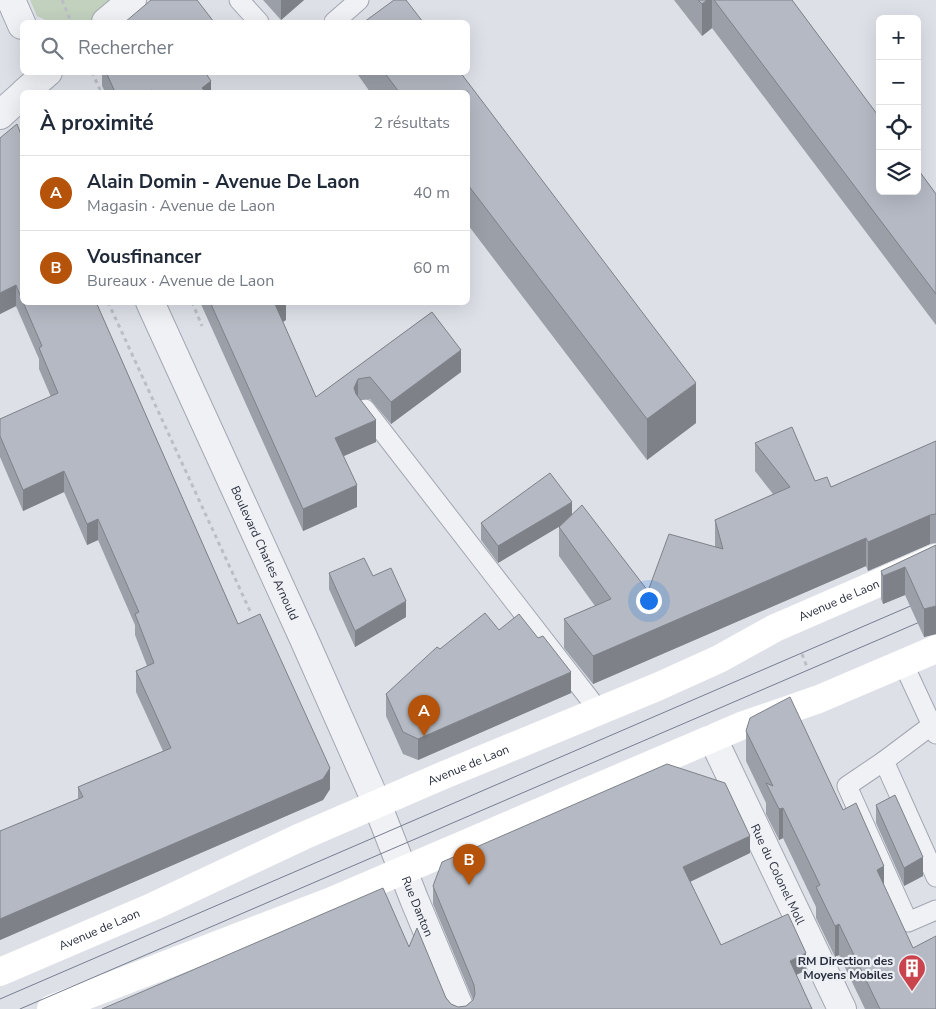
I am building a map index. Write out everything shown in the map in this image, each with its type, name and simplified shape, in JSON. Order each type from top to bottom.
[{"type":"main road","name":"Avenue de Laon","points":[[0,972],[154,906],[377,804],[719,659],[788,621],[936,558]]},
{"type":"main road","points":[[51,1009],[329,902],[741,726],[819,699],[936,649]]},
{"type":"street","points":[[12,0],[20,20]]},
{"type":"street","points":[[108,20],[132,0]]},
{"type":"street","points":[[0,115],[20,99]]},
{"type":"street","name":"Boulevard Charles Arnould","points":[[151,305],[377,804]]},
{"type":"street","name":"Rue du Colonel Moll","points":[[713,739],[842,1009]]},
{"type":"street","name":"Rue Danton","points":[[377,804],[460,1009]]},
{"type":"lane","points":[[239,0],[256,20]]},
{"type":"lane","points":[[336,20],[360,0]]},
{"type":"lane","points":[[365,409],[599,711]]},
{"type":"lane","points":[[903,663],[934,730],[848,786],[908,922],[936,910]]},
{"type":"lane","points":[[884,761],[936,878]]},
{"type":"path","points":[[62,0],[71,20]]},
{"type":"path","points":[[93,75],[100,90]]},
{"type":"path","points":[[788,621],[819,699]]},
{"type":"green space","points":[[30,0],[122,0],[99,20],[46,20],[37,16]]},
{"type":"building","points":[[151,0],[197,0],[212,20],[127,20]]},
{"type":"building","points":[[394,0],[406,0],[421,20],[367,20]]},
{"type":"building","points":[[698,0],[707,0],[702,4]]},
{"type":"building","points":[[714,0],[792,0],[876,113],[876,195],[921,195],[921,173],[936,194],[936,294]]},
{"type":"building","points":[[107,75],[207,75],[211,81],[202,88],[204,90],[114,90]]},
{"type":"building","points":[[386,75],[462,75],[696,383],[647,419],[470,188],[470,90],[398,90]]},
{"type":"building","points":[[17,124],[20,132],[20,295],[16,285],[0,293],[0,138]]},
{"type":"building","points":[[24,305],[97,305],[238,624],[260,614],[330,768],[323,779],[0,919],[0,831],[83,797],[78,787],[171,748],[136,671],[154,663],[135,614],[139,612],[98,519],[87,524],[64,471],[23,490],[0,436],[0,419],[58,393],[39,348],[42,346]]},
{"type":"building","points":[[211,305],[275,305],[316,397],[432,312],[461,350],[391,402],[370,377],[358,379],[354,388],[356,394],[376,420],[335,438],[357,485],[303,509]]},
{"type":"building","points":[[792,427],[815,481],[827,477],[831,487],[936,441],[936,514],[868,542],[866,538],[593,656],[564,619],[611,599],[559,527],[582,505],[648,591],[669,534],[723,549],[715,520],[790,487],[755,443]]},
{"type":"building","points":[[550,473],[572,502],[498,546],[481,523]]},
{"type":"building","points":[[936,545],[936,606],[924,609],[905,567],[883,576],[881,571]]},
{"type":"building","points":[[364,558],[373,576],[391,568],[406,601],[355,631],[329,573]]},
{"type":"building","points":[[485,613],[499,630],[519,614],[538,638],[543,636],[571,672],[418,739],[403,732],[386,694],[437,647],[440,649]]},
{"type":"building","points":[[790,697],[843,810],[856,803],[884,866],[877,870],[913,948],[936,936],[936,1009],[880,1009],[839,924],[835,926],[816,887],[820,885],[783,808],[779,809],[766,783],[773,786],[746,731],[750,718]]},
{"type":"building","points":[[667,764],[725,783],[750,836],[683,867],[721,945],[788,914],[806,953],[790,961],[812,1009],[102,1009],[383,888],[409,947],[417,928],[446,998],[451,1004],[458,1007],[466,1006],[473,1000],[475,994],[474,985],[433,886],[442,862]]},
{"type":"building","points":[[895,795],[923,857],[904,868],[876,805]]},
{"type":"tram line","points":[[0,999],[936,595]]},
{"type":"tram line","points":[[20,1009],[936,615]]},
{"type":"place","name":"Alain Domin - Avenue De Laon","points":[[424,736]]},
{"type":"place","name":"Vousfinancer","points":[[469,885]]},
{"type":"place","name":"RM Direction des Moyens Mobiles","points":[[912,992]]}]
